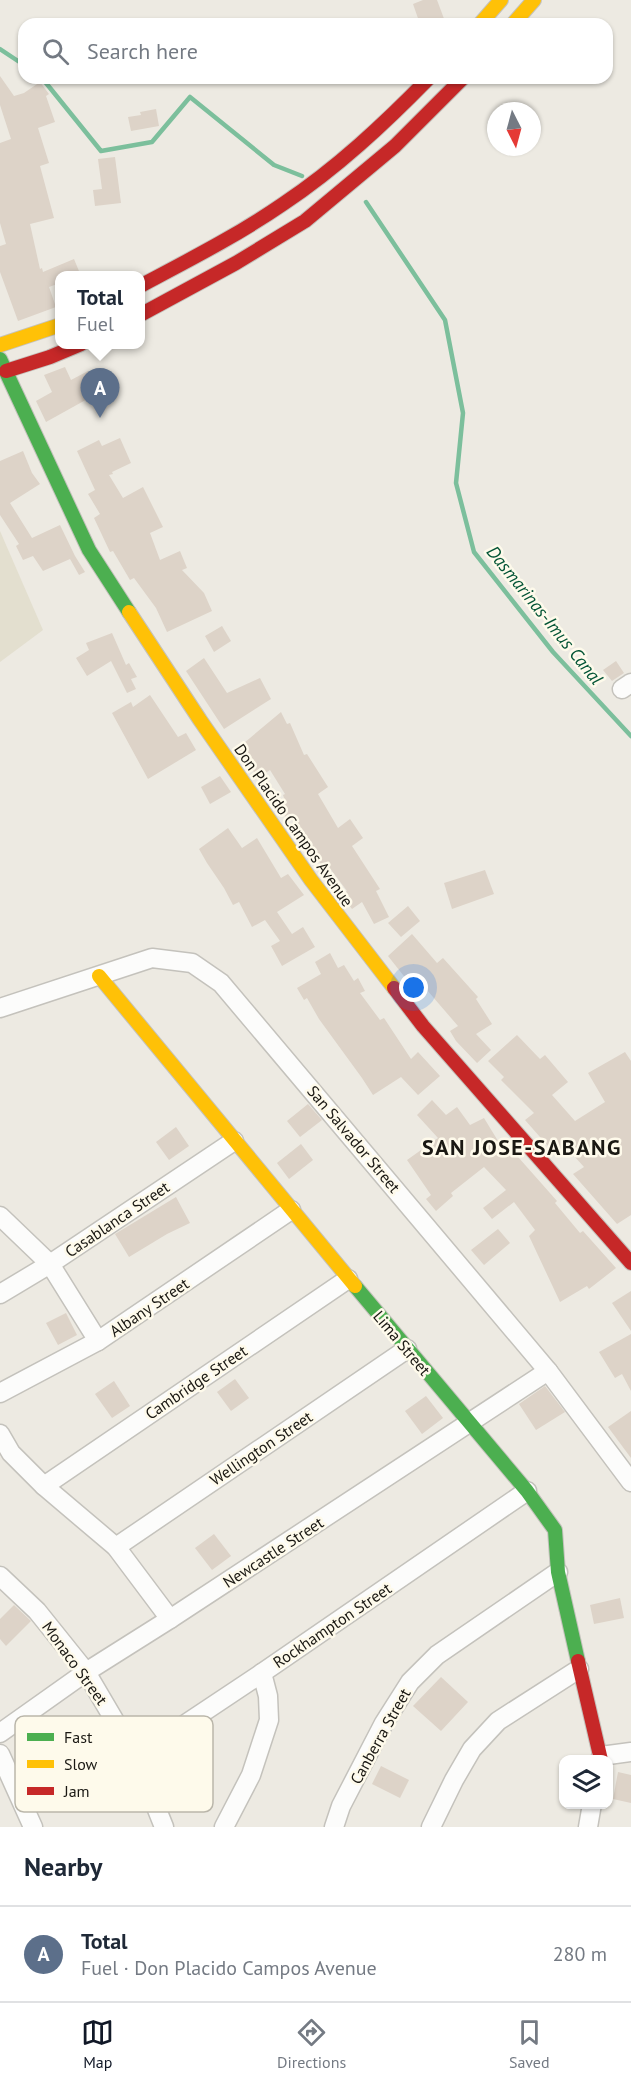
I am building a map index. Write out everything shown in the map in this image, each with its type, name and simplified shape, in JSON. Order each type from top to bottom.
[{"type":"street","points":[[485,18],[501,0]]},
{"type":"street","points":[[518,18],[534,0]]},
{"type":"street","points":[[145,284],[249,225],[305,188],[394,114],[423,84]]},
{"type":"street","points":[[145,313],[236,263],[304,221],[395,146],[457,84]]},
{"type":"street","points":[[305,188],[321,208]]},
{"type":"street","points":[[0,345],[55,327]]},
{"type":"street","points":[[3,365],[50,357],[71,349]]},
{"type":"street","name":"Don Placido Campos Avenue","points":[[3,365],[89,550],[200,720],[311,880],[423,1026],[631,1263]]},
{"type":"street","name":"San Salvador Street","points":[[0,1008],[152,958],[192,963],[221,982],[548,1371],[631,1482]]},
{"type":"street","name":"Lima Street","points":[[99,976],[348,1279],[527,1491],[555,1530],[558,1572],[600,1755]]},
{"type":"street","name":"Casablanca Street","points":[[0,1294],[50,1264],[234,1141]]},
{"type":"street","name":"Albany Street","points":[[0,1393],[98,1341],[291,1210]]},
{"type":"street","points":[[0,1216],[50,1264],[98,1341]]},
{"type":"street","name":"Cambridge Street","points":[[44,1486],[348,1279]]},
{"type":"street","name":"Wellington Street","points":[[116,1547],[407,1349]]},
{"type":"street","name":"Newcastle Street","points":[[24,1716],[86,1672],[548,1371]]},
{"type":"street","points":[[0,1434],[11,1453],[44,1486],[116,1547],[170,1619]]},
{"type":"street","name":"Rockhampton Street","points":[[198,1716],[527,1491]]},
{"type":"street","name":"Canberra Street","points":[[334,1827],[341,1806],[384,1723],[410,1682],[437,1655],[558,1572]]},
{"type":"street","name":"Monaco Street","points":[[0,1576],[37,1611],[86,1672],[112,1716]]},
{"type":"street","points":[[431,1827],[472,1749],[498,1722],[579,1669]]},
{"type":"street","points":[[224,1827],[251,1775],[269,1720],[268,1696],[262,1673]]},
{"type":"street","name":"Newcastle Street","points":[[0,1733],[15,1722]]},
{"type":"street","points":[[613,1756],[631,1752]]},
{"type":"street","points":[[0,1754],[15,1787]]},
{"type":"street","points":[[588,1827],[591,1809]]},
{"type":"street","points":[[26,1812],[33,1827]]},
{"type":"street","name":"Monaco Street","points":[[158,1812],[164,1827]]},
{"type":"shaded area","points":[[0,531],[43,630],[0,662]]},
{"type":"building","points":[[423,0],[437,0],[444,18],[418,18],[413,4]]},
{"type":"building","points":[[0,76],[14,96],[24,93],[37,84],[42,84],[49,94],[46,96],[55,122],[38,128],[49,163],[40,166],[54,218],[30,224],[40,269],[42,268],[43,272],[74,259],[79,271],[55,271],[55,285],[49,287],[55,307],[18,321],[0,272],[0,246],[6,244],[0,223],[0,143],[11,139],[0,105]]},
{"type":"building","points":[[156,109],[159,126],[131,131],[128,117]]},
{"type":"building","points":[[115,157],[121,203],[95,206],[93,190],[102,189],[98,159]]},
{"type":"building","points":[[65,367],[71,380],[88,371],[100,392],[46,422],[36,401],[52,392],[44,375]]},
{"type":"building","points":[[120,438],[131,463],[109,475],[123,498],[143,487],[163,527],[150,533],[160,560],[180,551],[187,568],[182,570],[204,593],[212,611],[167,632],[156,608],[134,578],[130,580],[113,551],[110,552],[94,518],[100,514],[88,494],[95,490],[77,451],[99,440],[102,446]]},
{"type":"building","points":[[23,451],[32,473],[40,484],[10,503],[32,538],[60,525],[85,572],[79,575],[70,559],[43,571],[33,556],[23,560],[16,546],[19,544],[0,515],[0,461]]},
{"type":"building","points":[[222,626],[231,641],[214,652],[205,636]]},
{"type":"building","points":[[112,633],[126,665],[129,663],[137,677],[131,679],[136,689],[127,693],[111,661],[87,676],[76,658],[89,650],[86,643]]},
{"type":"building","points":[[204,658],[227,693],[260,678],[271,699],[224,729],[186,671]]},
{"type":"building","points":[[616,661],[624,673],[612,681],[603,670]]},
{"type":"building","points":[[150,695],[178,737],[186,733],[196,750],[148,779],[112,713],[131,702],[133,707]]},
{"type":"building","points":[[281,712],[287,724],[290,723],[304,755],[307,754],[328,787],[318,794],[338,828],[350,819],[363,838],[352,846],[380,889],[376,891],[389,917],[374,924],[362,902],[352,909],[341,895],[347,891],[326,863],[322,866],[290,815],[286,818],[276,803],[284,798],[285,794],[270,770],[258,778],[238,748]]},
{"type":"building","points":[[220,776],[231,792],[210,804],[201,787]]},
{"type":"building","points":[[228,828],[242,848],[257,838],[281,878],[288,874],[304,895],[277,912],[292,934],[303,927],[315,947],[282,966],[271,946],[280,941],[265,920],[252,927],[239,902],[233,905],[199,849]]},
{"type":"building","points":[[485,870],[494,894],[452,909],[444,883]]},
{"type":"building","points":[[408,906],[420,921],[401,937],[388,923]]},
{"type":"building","points":[[412,934],[437,963],[443,958],[478,997],[476,999],[492,1024],[476,1034],[491,1050],[477,1063],[456,1041],[450,1031],[458,1026],[414,975],[407,980],[388,956]]},
{"type":"building","points":[[330,953],[338,968],[344,965],[354,981],[358,978],[365,991],[360,993],[380,1020],[384,1018],[411,1059],[418,1052],[440,1076],[418,1095],[401,1077],[373,1095],[319,1019],[307,998],[304,1000],[297,988],[321,974],[315,962]]},
{"type":"building","points":[[517,1035],[540,1059],[545,1055],[568,1082],[552,1095],[575,1121],[605,1102],[588,1073],[625,1052],[631,1061],[631,1215],[617,1224],[573,1174],[584,1167],[565,1146],[555,1154],[525,1120],[534,1113],[501,1080],[504,1077],[488,1061]]},
{"type":"building","points":[[432,1100],[446,1115],[457,1107],[470,1125],[484,1118],[506,1154],[511,1149],[557,1201],[555,1203],[580,1233],[583,1231],[616,1268],[589,1289],[587,1286],[560,1302],[529,1236],[535,1230],[514,1202],[492,1219],[483,1208],[506,1190],[484,1167],[451,1193],[453,1196],[436,1211],[426,1199],[431,1195],[407,1160],[438,1138],[417,1115]]},
{"type":"building","points":[[308,1104],[322,1120],[300,1137],[287,1121]]},
{"type":"building","points":[[176,1127],[189,1146],[169,1160],[156,1142]]},
{"type":"building","points":[[301,1144],[313,1160],[289,1179],[277,1163]]},
{"type":"building","points":[[176,1197],[190,1223],[129,1257],[115,1234]]},
{"type":"building","points":[[498,1229],[510,1243],[484,1265],[471,1250]]},
{"type":"building","points":[[631,1291],[631,1331],[612,1303]]},
{"type":"building","points":[[66,1313],[77,1335],[58,1345],[46,1323]]},
{"type":"building","points":[[631,1334],[631,1391],[622,1374],[615,1378],[599,1352]]},
{"type":"building","points":[[235,1379],[249,1398],[231,1411],[217,1392]]},
{"type":"building","points":[[114,1381],[130,1406],[112,1418],[95,1394]]},
{"type":"building","points":[[545,1386],[565,1412],[536,1430],[519,1404]]},
{"type":"building","points":[[426,1396],[443,1418],[422,1434],[405,1411]]},
{"type":"building","points":[[631,1411],[631,1458],[608,1427]]},
{"type":"building","points":[[214,1534],[231,1556],[212,1570],[195,1548]]},
{"type":"building","points":[[620,1598],[624,1618],[594,1624],[590,1605]]},
{"type":"building","points":[[14,1605],[31,1621],[6,1646],[0,1639],[0,1619]]},
{"type":"building","points":[[441,1677],[468,1702],[441,1731],[413,1706]]},
{"type":"building","points":[[381,1766],[409,1780],[400,1798],[372,1784]]},
{"type":"building","points":[[618,1772],[631,1775],[631,1803],[613,1799]]},
{"type":"waterway","name":"Dasmarinas-Imus Canal","points":[[0,49],[18,61]]},
{"type":"waterway","name":"Dasmarinas-Imus Canal","points":[[47,84],[101,151],[152,142],[190,97],[274,165],[302,176]]},
{"type":"waterway","name":"Dasmarinas-Imus Canal","points":[[366,202],[445,320],[463,413],[456,483],[474,552],[553,652],[631,736]]},
{"type":"traffic: fast","points":[[0,359],[89,550],[129,612]]},
{"type":"traffic: fast","points":[[355,1286],[527,1491],[555,1530],[558,1572],[578,1661]]},
{"type":"traffic: slow","points":[[485,18],[501,0]]},
{"type":"traffic: slow","points":[[518,18],[534,0]]},
{"type":"traffic: slow","points":[[0,345],[55,327]]},
{"type":"traffic: slow","points":[[129,612],[200,720],[311,880],[394,988]]},
{"type":"traffic: slow","points":[[99,976],[355,1286]]},
{"type":"traffic: jam","points":[[145,283],[231,237],[303,190],[359,145],[423,84]]},
{"type":"traffic: jam","points":[[145,312],[236,263],[305,221],[395,146],[457,84]]},
{"type":"traffic: jam","points":[[6,371],[69,349]]},
{"type":"traffic: jam","points":[[394,988],[423,1026],[631,1263]]},
{"type":"traffic: jam","points":[[578,1661],[600,1755]]},
{"type":"place","name":"Total","points":[[100,418]]},
{"type":"district","name":"SAN JOSE-SABANG","points":[[522,1147]]}]
